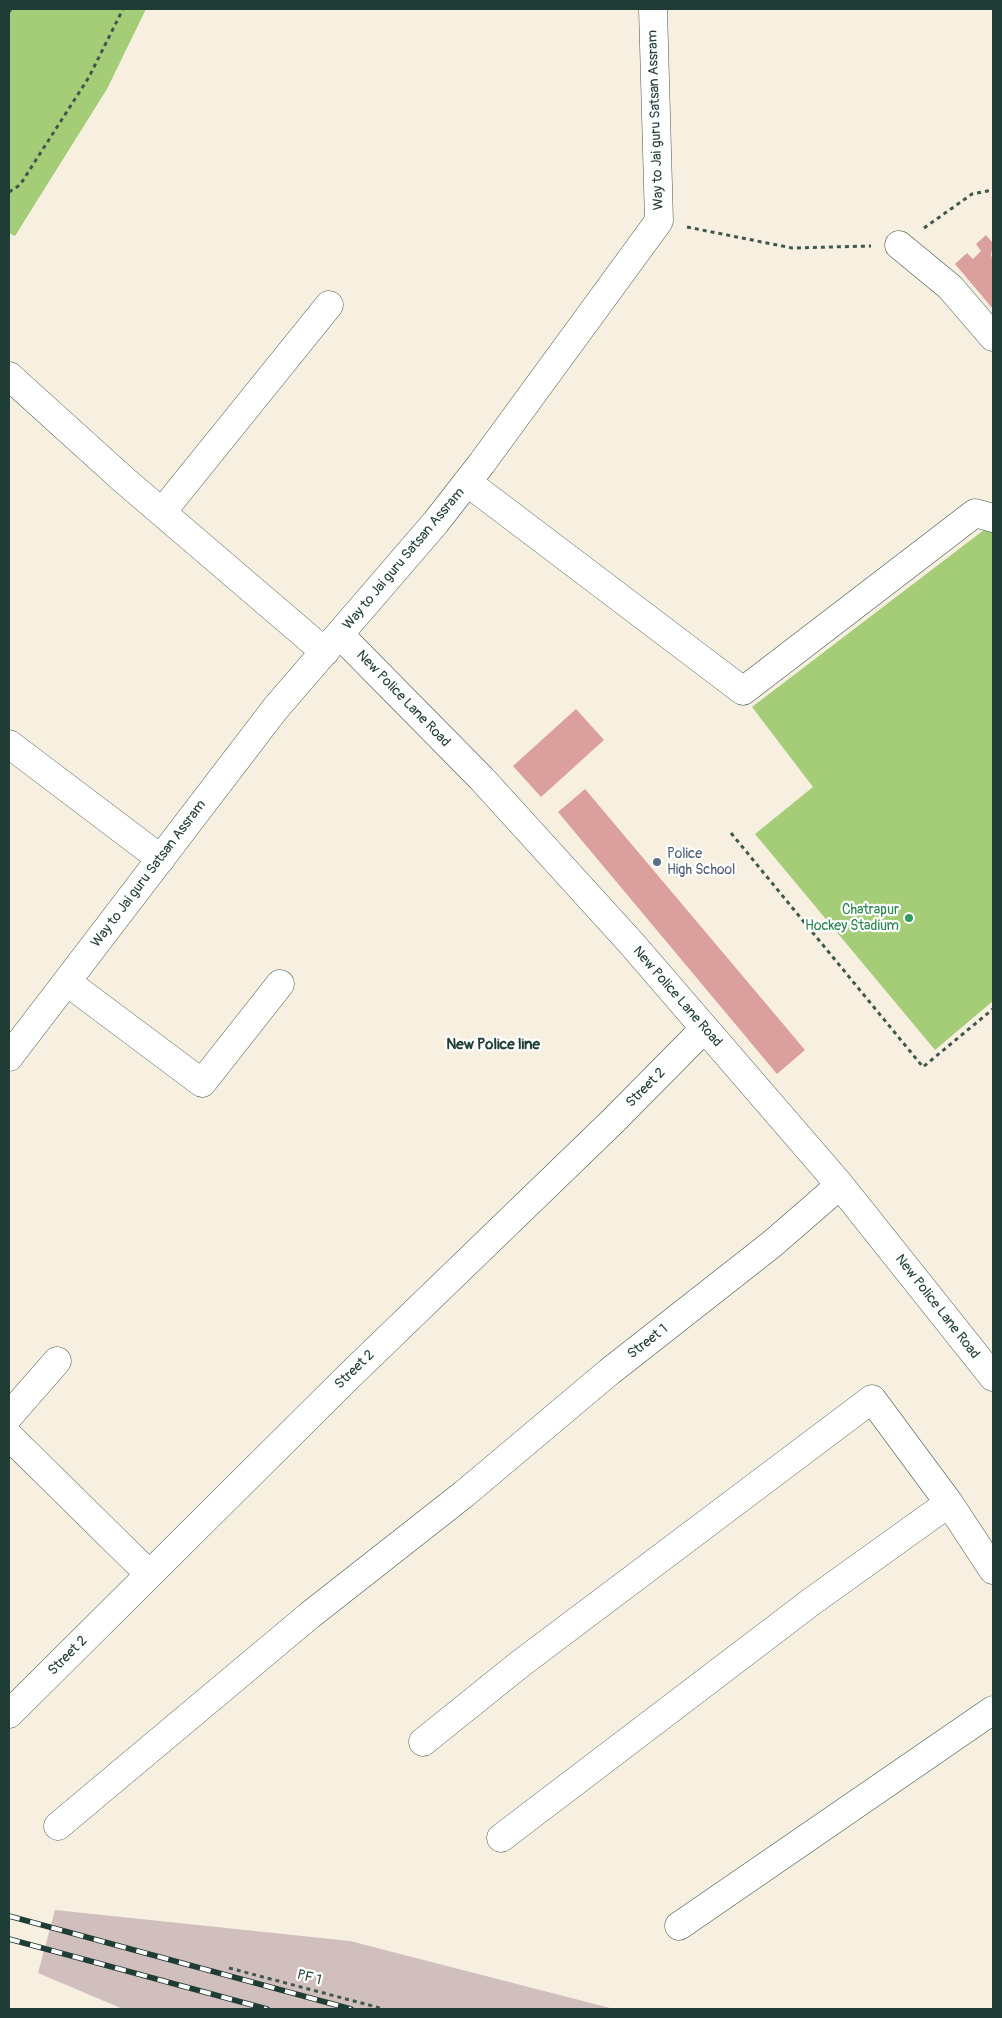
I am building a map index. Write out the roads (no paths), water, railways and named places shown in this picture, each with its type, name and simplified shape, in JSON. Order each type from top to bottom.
[{"type":"street","name":"Way to Jai guru Satsan Assram","points":[[9,1057],[275,709],[436,522],[659,221],[653,9]]},
{"type":"street","points":[[899,245],[950,288],[993,337]]},
{"type":"street","points":[[162,512],[329,306]]},
{"type":"street","name":"New Police Lane Road","points":[[9,376],[162,512],[332,643],[482,780],[632,944],[840,1185],[993,1378]]},
{"type":"street","points":[[467,482],[743,691],[975,513],[993,518]]},
{"type":"street","points":[[9,744],[161,859]]},
{"type":"street","points":[[67,982],[202,1083],[280,984]]},
{"type":"street","name":"Street 2","points":[[9,1714],[704,1029]]},
{"type":"street","name":"Street 1","points":[[58,1826],[295,1627],[456,1500],[609,1372],[772,1244],[840,1185]]},
{"type":"street","points":[[9,1416],[57,1361]]},
{"type":"street","points":[[423,1742],[527,1658],[872,1399],[950,1503],[993,1570]]},
{"type":"street","points":[[9,1436],[150,1574]]},
{"type":"street","points":[[501,1838],[803,1608],[950,1503]]},
{"type":"street","points":[[679,1926],[993,1710]]},
{"type":"railway","points":[[9,1916],[351,2009]]},
{"type":"railway","points":[[9,1939],[267,2009]]},
{"type":"place","name":"Police High School","points":[[657,862]]},
{"type":"place","name":"Chatrapur Hockey Stadium","points":[[909,918]]},
{"type":"district","name":"New Police line","points":[[493,1045]]}]
